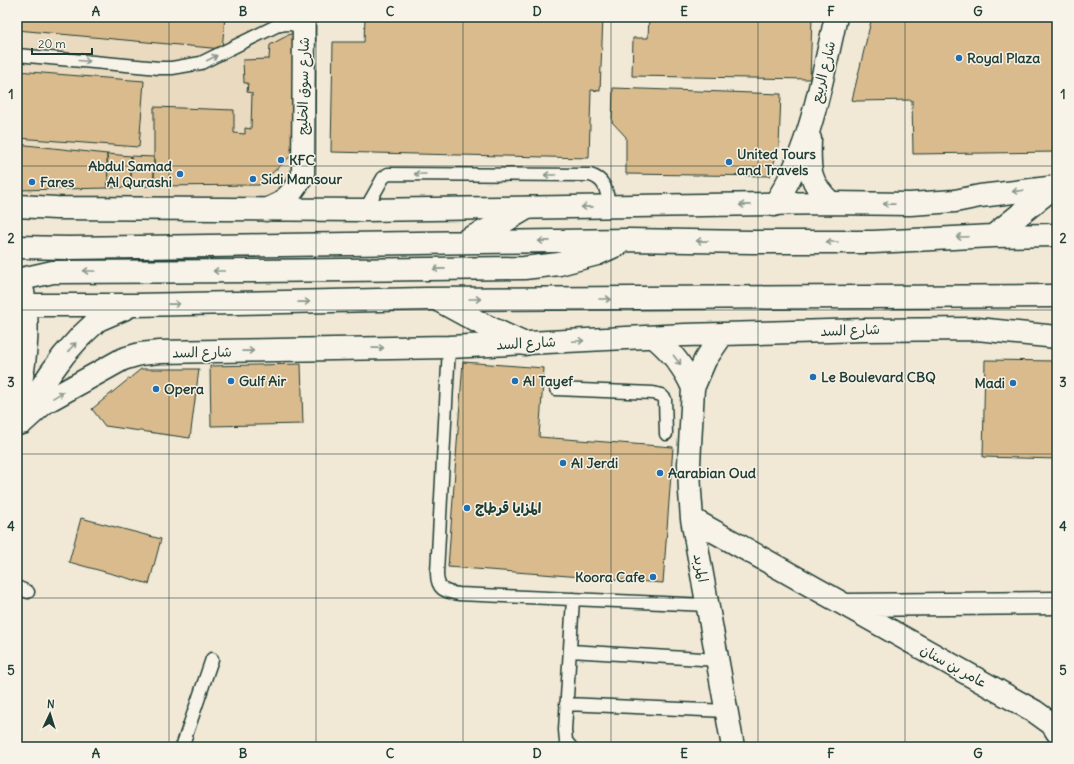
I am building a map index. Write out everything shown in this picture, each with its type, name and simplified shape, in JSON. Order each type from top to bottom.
[{"type":"street","name":"شارع الربيع","points":[[774,205],[790,178],[810,126],[836,17]]},
{"type":"street","name":"شارع سوق الخليج","points":[[266,210],[281,203],[291,193],[303,176],[304,23]]},
{"type":"street","name":"شارع الربيع","points":[[810,126],[810,173],[815,185],[822,195],[831,203]]},
{"type":"street","points":[[17,206],[56,208],[365,210],[831,203],[910,204],[955,201],[980,196],[1055,187]]},
{"type":"street","points":[[993,236],[1055,187]]},
{"type":"street","points":[[462,242],[500,224],[527,208]]},
{"type":"street","points":[[17,247],[68,248],[627,240],[873,242],[993,236],[1057,235]]},
{"type":"street","points":[[17,404],[26,342],[22,290],[17,281],[53,272],[524,268],[559,264],[597,254],[627,240]]},
{"type":"street","points":[[22,305],[134,305],[437,299],[1057,296]]},
{"type":"street","points":[[437,299],[482,324],[525,344]]},
{"type":"street","points":[[17,424],[55,368],[82,336],[98,320],[134,305]]},
{"type":"street","name":"شارع السد","points":[[17,428],[44,403],[123,359],[140,354],[160,352],[448,347],[654,337],[864,330],[977,329],[1057,337]]},
{"type":"street","name":"المربد","points":[[722,335],[705,360],[693,388],[689,464],[692,519],[733,747]]},
{"type":"street","name":"المربد","points":[[654,337],[667,347],[678,359],[687,373],[693,388]]},
{"type":"street","name":"عامر بن سنان","points":[[692,519],[1038,713],[1052,724],[1057,732]]},
{"type":"street","name":"عامر بن سنان","points":[[846,605],[1057,603]]},
{"type":"lane","points":[[17,55],[172,68],[201,63],[276,26],[286,23],[304,23]]},
{"type":"lane","points":[[365,210],[383,178],[388,174],[590,175],[598,177],[603,182],[610,207]]},
{"type":"lane","points":[[448,347],[437,581],[442,589],[449,593],[459,594],[708,605]]},
{"type":"lane","points":[[556,389],[653,393],[661,395],[665,399],[666,434]]},
{"type":"lane","points":[[571,747],[566,742],[565,730],[573,599]]},
{"type":"lane","points":[[570,651],[718,660]]},
{"type":"lane","points":[[182,747],[212,659]]},
{"type":"lane","points":[[566,704],[727,711]]},
{"type":"shaded area","points":[[17,17],[308,17],[301,165],[269,207],[17,201]]},
{"type":"building","points":[[17,17],[225,17],[222,49],[17,30]]},
{"type":"building","points":[[365,17],[603,17],[600,91],[591,90],[589,158],[331,152],[333,42],[364,42]]},
{"type":"building","points":[[649,17],[812,17],[810,79],[632,76],[633,38],[648,38]]},
{"type":"building","name":"Royal Plaza","points":[[872,17],[1057,17],[1057,152],[913,154],[912,100],[852,100]]},
{"type":"building","points":[[296,31],[294,153],[259,185],[154,186],[154,107],[234,110],[234,133],[245,134],[245,128],[251,129],[252,93],[247,92],[248,83],[244,83],[243,60],[269,59],[270,45]]},
{"type":"building","points":[[17,71],[144,81],[139,147],[17,138]]},
{"type":"building","points":[[613,88],[781,94],[779,146],[770,176],[626,174],[626,137],[612,122]]},
{"type":"building","points":[[17,144],[107,154],[108,188],[17,190]]},
{"type":"building","points":[[107,154],[131,156],[131,187],[108,188]]},
{"type":"building","points":[[131,156],[154,157],[154,186],[131,187]]},
{"type":"building","points":[[985,360],[1057,361],[1057,459],[983,457]]},
{"type":"building","points":[[463,362],[544,368],[539,437],[673,447],[663,583],[448,567]]},
{"type":"building","points":[[301,364],[303,424],[211,426],[210,366]]},
{"type":"building","name":"Opera","points":[[141,369],[199,369],[190,438],[105,426],[92,409]]},
{"type":"building","points":[[81,518],[161,539],[149,584],[69,562]]},
{"type":"place","name":"Royal Plaza","points":[[959,58]]},
{"type":"place","name":"KFC","points":[[281,160]]},
{"type":"place","name":"United Tours and Travels","points":[[729,162]]},
{"type":"place","name":"Abdul Samad Al Qurashi","points":[[180,174]]},
{"type":"place","name":"Sidi Mansour","points":[[253,179]]},
{"type":"place","name":"Fares","points":[[32,182]]},
{"type":"place","name":"Le Boulevard CBQ","points":[[813,377]]},
{"type":"place","name":"Gulf Air","points":[[231,381]]},
{"type":"place","name":"Al Tayef","points":[[515,381]]},
{"type":"place","name":"Madi","points":[[1013,383]]},
{"type":"place","name":"Opera","points":[[156,389]]},
{"type":"place","name":"Al Jerdi","points":[[563,463]]},
{"type":"place","name":"Aarabian Oud","points":[[660,473]]},
{"type":"place","name":"المزايا قرطاج","points":[[467,508]]},
{"type":"place","name":"Koora Cafe","points":[[653,577]]}]
